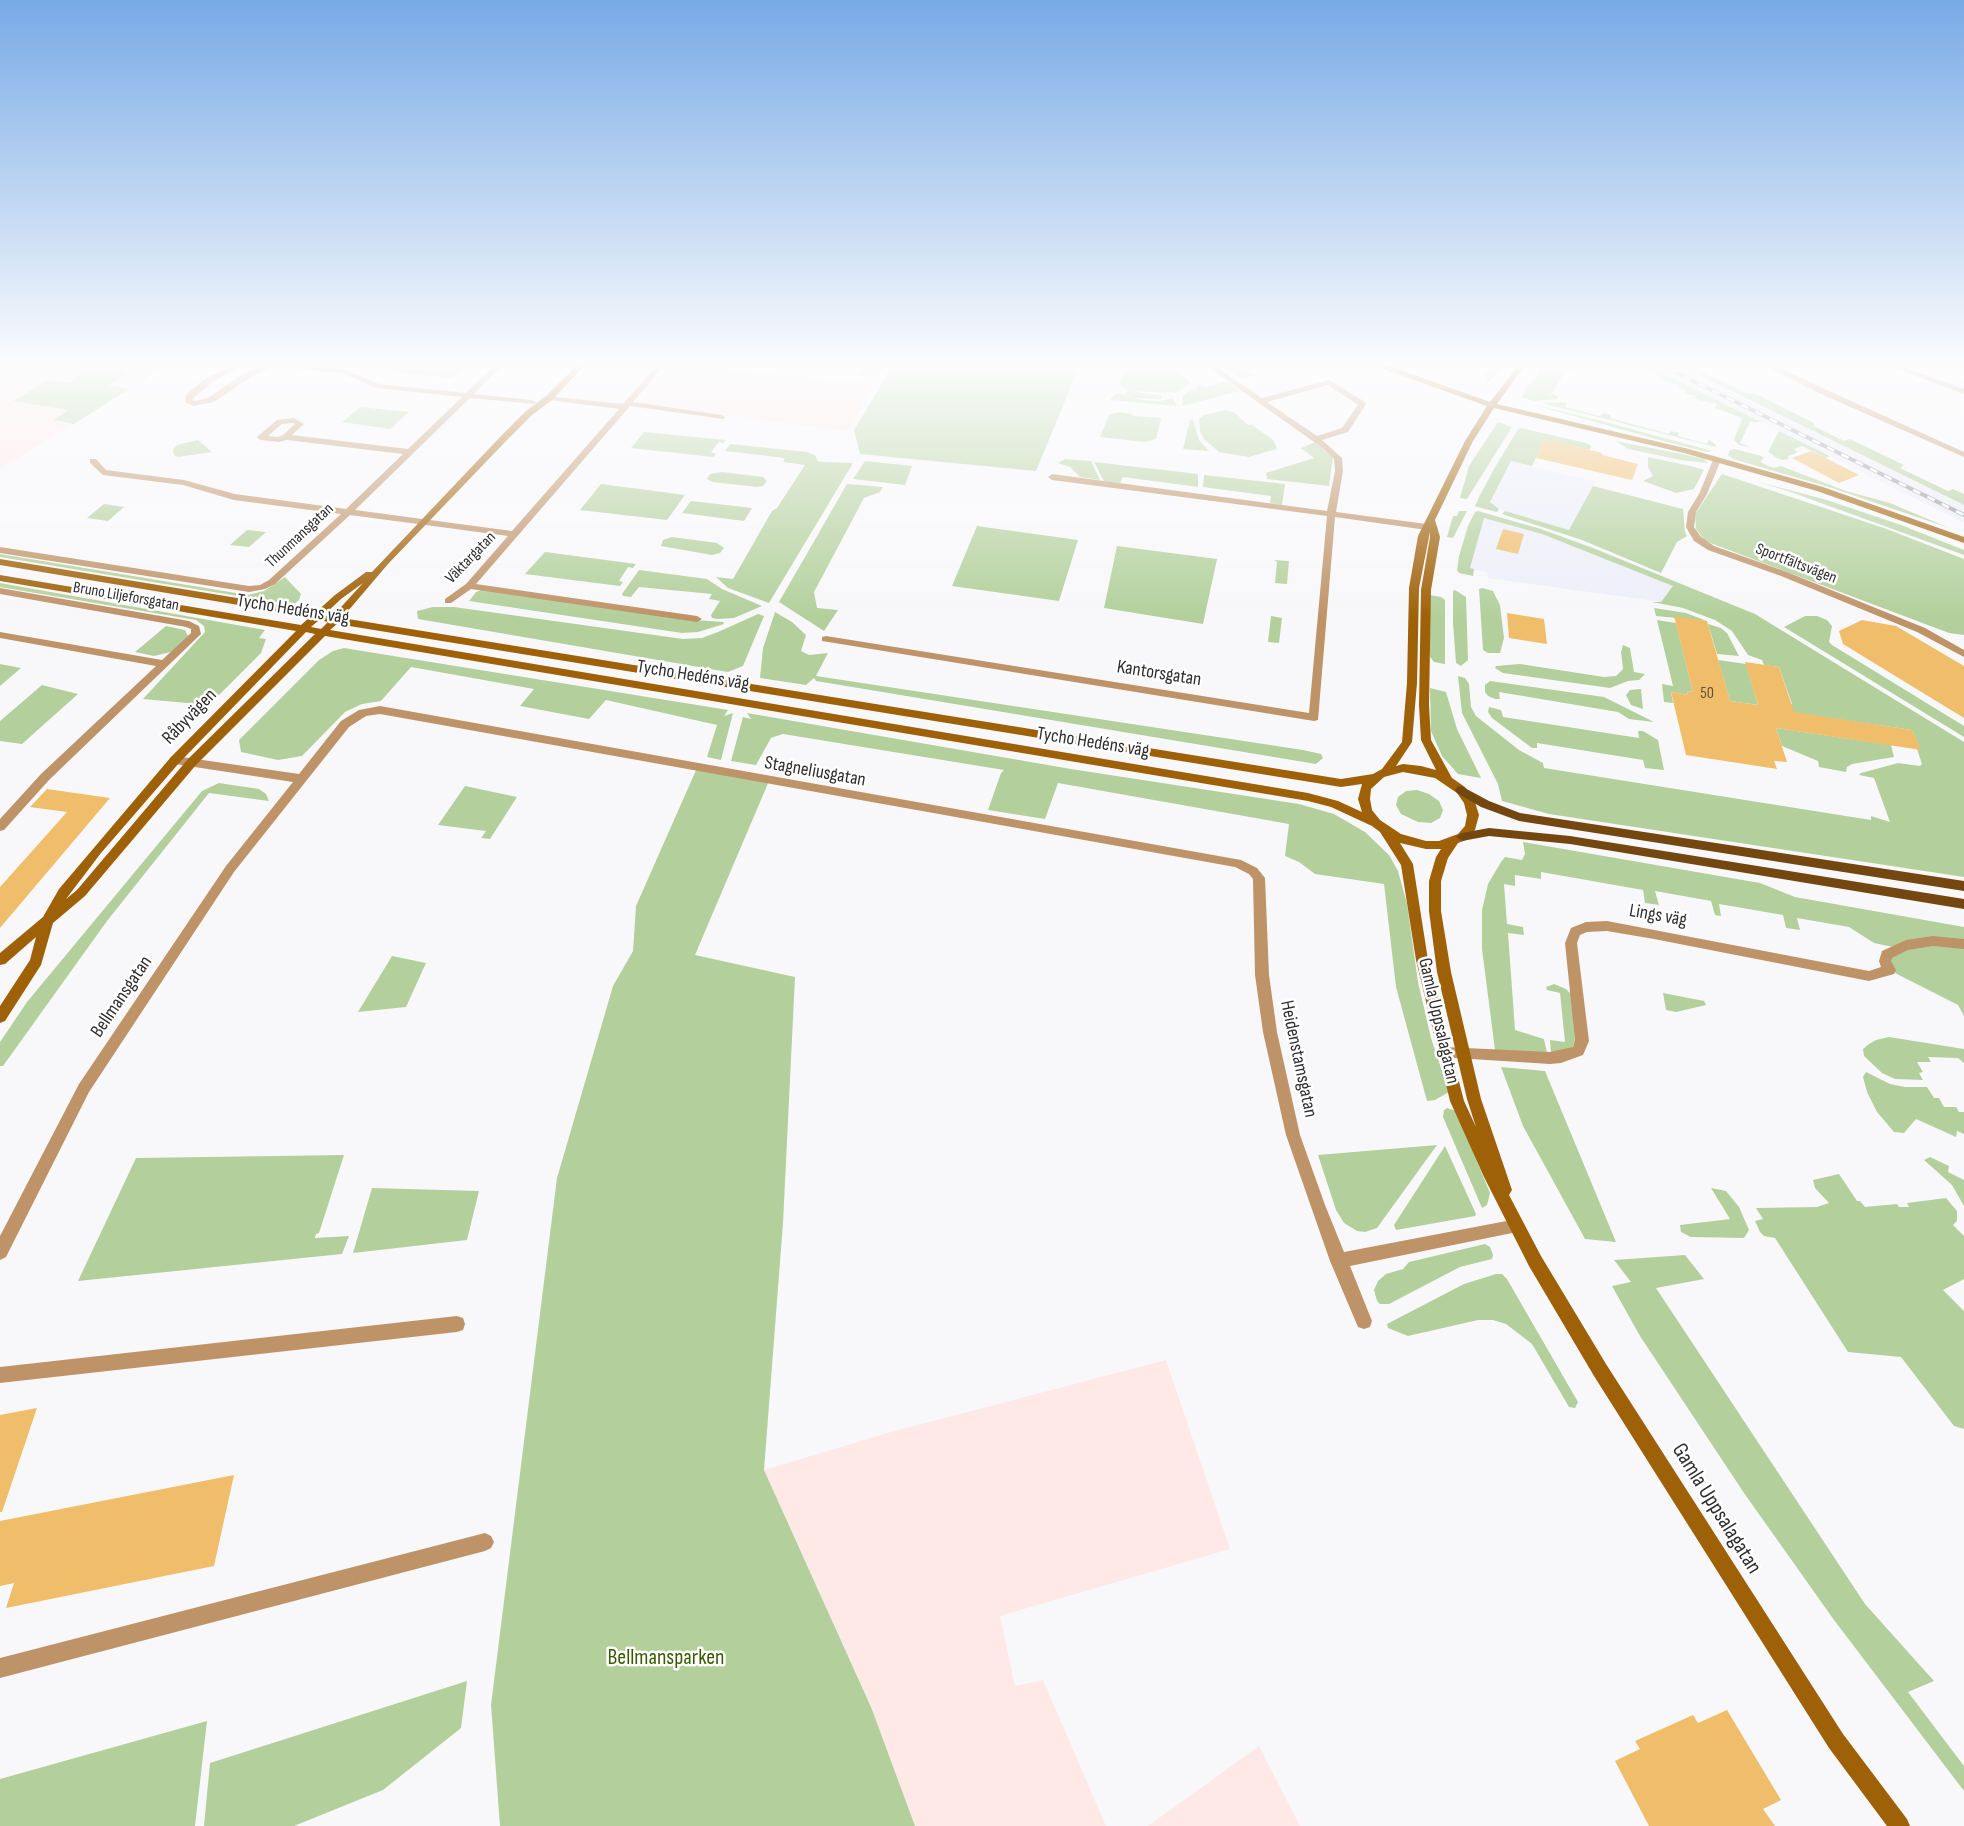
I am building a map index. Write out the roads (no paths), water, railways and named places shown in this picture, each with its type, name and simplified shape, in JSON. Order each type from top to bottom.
[{"type":"main road","name":"Råbyvägen","points":[[0,960],[81,893],[192,762],[352,603],[385,562],[496,447]]},
{"type":"main road","points":[[1387,771],[1407,742],[1412,683],[1414,588],[1431,526],[1467,447]]},
{"type":"main road","points":[[1665,447],[1820,489],[1964,540]]},
{"type":"main road","points":[[1431,526],[1435,538],[1426,590],[1424,705],[1426,740],[1447,780]]},
{"type":"main road","name":"Tycho Hedéns väg","points":[[0,562],[333,620],[1341,783],[1374,778]]},
{"type":"main road","name":"Råbyvägen","points":[[0,1017],[36,961],[47,922],[62,892],[175,760],[338,596],[385,562]]},
{"type":"main road","name":"Tycho Hedéns väg","points":[[0,578],[1308,797],[1334,804],[1381,827]]},
{"type":"main road","points":[[1964,886],[1519,817],[1485,804],[1447,780],[1430,772],[1412,768],[1387,771],[1374,778],[1366,787],[1364,799],[1368,811],[1381,827],[1397,838],[1419,844],[1440,845],[1489,832],[1542,837],[1964,904]]},
{"type":"main road","points":[[1458,839],[1471,827],[1473,815],[1470,802],[1461,790]]},
{"type":"main road","name":"Gamla Uppsalagatan","points":[[1381,827],[1407,864],[1411,878],[1422,960],[1457,1101],[1467,1128],[1517,1226],[1600,1370],[1836,1742],[1900,1826]]},
{"type":"main road","name":"Gamla Uppsalagatan","points":[[1458,839],[1438,868],[1435,881],[1435,911],[1444,972],[1474,1099],[1499,1168],[1508,1207]]},
{"type":"street","points":[[370,447],[409,452]]},
{"type":"street","name":"Thunmansgatan","points":[[0,550],[248,589],[262,587],[272,582],[347,513],[414,447]]},
{"type":"street","name":"Väktargatan","points":[[448,601],[468,586],[591,447]]},
{"type":"street","points":[[1326,447],[1333,452],[1339,461],[1331,516]]},
{"type":"street","points":[[1947,447],[1964,455]]},
{"type":"street","name":"Väktargatan","points":[[93,460],[103,472],[184,483],[234,498],[515,534]]},
{"type":"street","name":"Sportfältsvägen","points":[[1717,460],[1692,512],[1690,527],[1697,539],[1711,548],[1784,574],[1912,626],[1964,654]]},
{"type":"street","points":[[1052,477],[1331,516],[1431,526]]},
{"type":"street","name":"Kantorsgatan","points":[[826,639],[1314,717],[1331,516]]},
{"type":"street","points":[[468,586],[697,619]]},
{"type":"street","name":"Bruno Liljeforsgatan","points":[[0,591],[190,624],[196,628],[196,634],[45,777],[0,827]]},
{"type":"street","points":[[0,634],[165,664]]},
{"type":"street","name":"Bellmansgatan","points":[[0,1252],[84,1088],[230,868],[303,779],[345,724],[363,713],[380,710]]},
{"type":"street","name":"Stagneliusgatan","points":[[380,710],[768,781],[1212,858],[1244,866]]},
{"type":"street","points":[[175,760],[303,779]]},
{"type":"street","name":"Heidenstamsgatan","points":[[1244,866],[1259,878],[1262,975],[1270,1032],[1294,1135],[1303,1168],[1338,1261],[1364,1321]]},
{"type":"street","name":"Lings väg","points":[[1445,1053],[1550,1058],[1561,1057],[1578,1051],[1582,1041],[1571,943],[1575,932],[1586,927],[1607,926],[1654,934],[1869,976],[1889,970],[1885,961],[1887,955],[1906,945],[1938,941],[1964,944]]},
{"type":"street","points":[[1338,1261],[1517,1226]]},
{"type":"street","points":[[0,1375],[457,1324]]},
{"type":"street","points":[[0,1668],[485,1542]]},
{"type":"railway","points":[[1827,447],[1964,515]]},
{"type":"park label","name":"Bellmansparken","points":[[666,1658]]}]
